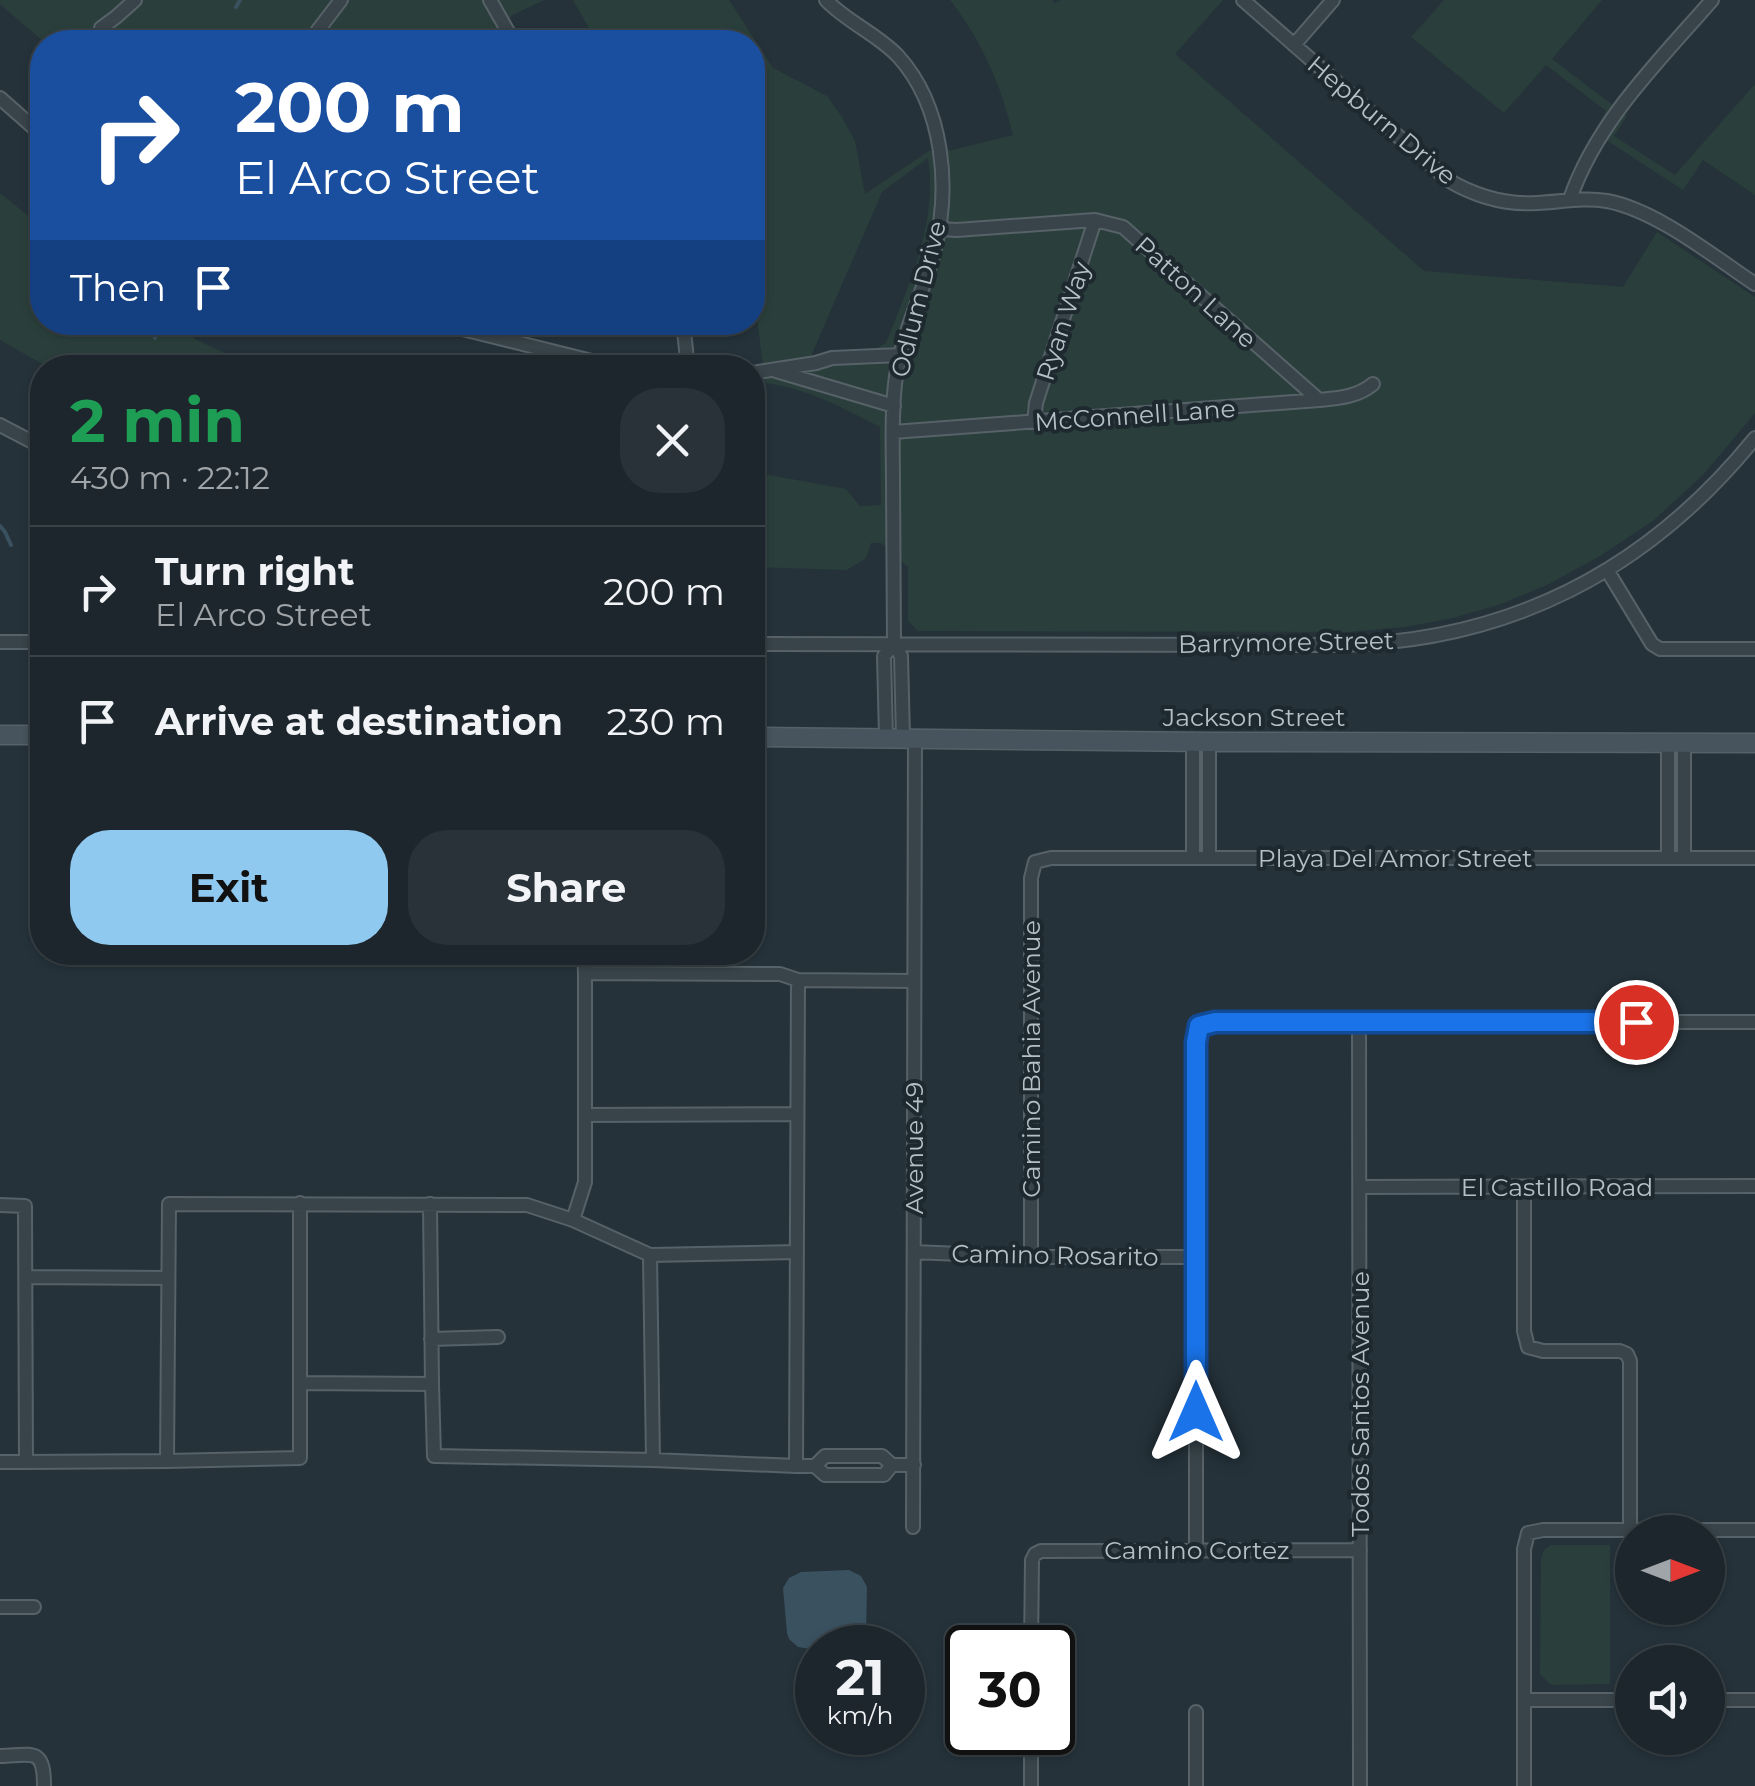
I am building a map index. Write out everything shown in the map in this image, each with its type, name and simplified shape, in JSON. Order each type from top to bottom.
[{"type":"main road","points":[[0,735],[30,735]]},
{"type":"main road","name":"Jackson Street","points":[[765,737],[1755,743]]},
{"type":"street","points":[[100,28],[135,0]]},
{"type":"street","points":[[318,30],[341,0]]},
{"type":"street","points":[[490,0],[507,30]]},
{"type":"street","name":"Odlum Drive","points":[[826,0],[900,58],[927,102],[941,160],[938,229],[926,280],[900,355],[894,406],[894,644],[902,656],[901,738]]},
{"type":"street","name":"Hepburn Drive","points":[[1243,0],[1448,180],[1464,189],[1521,204],[1570,199],[1609,201],[1644,213],[1755,284]]},
{"type":"street","points":[[1294,44],[1334,0]]},
{"type":"street","points":[[1570,199],[1585,164],[1620,107],[1712,0]]},
{"type":"street","points":[[0,98],[30,124]]},
{"type":"street","name":"Patton Lane","points":[[938,229],[1094,220],[1123,227],[1319,400]]},
{"type":"street","name":"Ryan Way","points":[[1034,422],[1036,402],[1094,220]]},
{"type":"street","points":[[487,335],[567,355]]},
{"type":"street","points":[[765,372],[832,358],[900,355]]},
{"type":"street","points":[[774,371],[894,406]]},
{"type":"street","name":"McConnell Lane","points":[[893,432],[1346,398],[1373,384]]},
{"type":"street","points":[[0,425],[30,441]]},
{"type":"street","name":"Barrymore Street","points":[[765,644],[1380,643],[1422,638],[1496,620],[1551,599],[1607,570],[1676,522],[1755,438]]},
{"type":"street","points":[[1607,570],[1652,644],[1660,649],[1755,649]]},
{"type":"street","points":[[0,642],[30,642]]},
{"type":"street","name":"Odlum Drive","points":[[894,644],[884,656],[885,685],[901,738]]},
{"type":"street","points":[[885,685],[902,684]]},
{"type":"street","name":"Avenue 49","points":[[901,738],[914,769],[912,1527]]},
{"type":"street","points":[[1193,858],[1201,742]]},
{"type":"street","points":[[1201,742],[1208,858]]},
{"type":"street","points":[[1668,858],[1676,743]]},
{"type":"street","points":[[1676,743],[1684,858]]},
{"type":"street","name":"Playa Del Amor Street","points":[[1035,862],[1051,858],[1755,858]]},
{"type":"street","name":"Camino Bahia Avenue","points":[[1031,1257],[1031,878],[1035,862]]},
{"type":"street","points":[[572,1220],[585,1182],[585,965]]},
{"type":"street","points":[[585,972],[780,974],[798,980],[914,981]]},
{"type":"street","points":[[796,1466],[798,980]]},
{"type":"street","points":[[1196,1550],[1199,1026],[1215,1022],[1755,1022]]},
{"type":"street","name":"Todos Santos Avenue","points":[[1360,1022],[1360,1786]]},
{"type":"street","points":[[585,1115],[797,1114]]},
{"type":"street","points":[[1524,1186],[1524,1340],[1528,1347],[1543,1350],[1626,1354],[1630,1361],[1630,1515]]},
{"type":"street","name":"El Castillo Road","points":[[1360,1187],[1755,1186]]},
{"type":"street","points":[[0,1462],[300,1458],[300,1203]]},
{"type":"street","points":[[167,1461],[169,1204],[527,1205],[572,1220],[650,1255],[797,1252]]},
{"type":"street","points":[[430,1204],[434,1456],[814,1466],[825,1475],[884,1474],[892,1465]]},
{"type":"street","points":[[0,1205],[25,1206],[26,1462]]},
{"type":"street","name":"Camino Rosarito","points":[[914,1252],[1196,1257]]},
{"type":"street","points":[[650,1255],[653,1460]]},
{"type":"street","points":[[26,1277],[167,1278]]},
{"type":"street","points":[[431,1340],[498,1337]]},
{"type":"street","points":[[300,1383],[432,1384]]},
{"type":"street","points":[[814,1466],[825,1456],[882,1456],[892,1465],[914,1465]]},
{"type":"street","points":[[850,1475],[851,1456]]},
{"type":"street","points":[[1524,1786],[1524,1540],[1528,1533],[1543,1530],[1615,1530]]},
{"type":"street","points":[[1725,1530],[1755,1530]]},
{"type":"street","name":"Camino Cortez","points":[[1031,1625],[1032,1560],[1035,1554],[1051,1550],[1360,1550]]},
{"type":"street","points":[[0,1607],[34,1607]]},
{"type":"street","points":[[1524,1700],[1615,1700]]},
{"type":"street","points":[[1725,1700],[1755,1700]]},
{"type":"street","points":[[1196,1712],[1196,1786]]},
{"type":"street","points":[[1031,1755],[1031,1786]]},
{"type":"street","points":[[0,1756],[41,1759],[44,1786]]},
{"type":"green space","points":[[0,0],[544,0],[511,16],[504,30],[30,30]]},
{"type":"green space","points":[[573,0],[729,0],[748,30],[590,30]]},
{"type":"green space","points":[[950,0],[1054,3],[1223,0],[1175,54],[1424,271],[1623,287],[1657,232],[1755,297],[1755,413],[1703,475],[1654,520],[1549,584],[1453,618],[1347,632],[918,631],[908,621],[908,567],[881,543],[871,543],[866,558],[847,570],[765,567],[765,474],[846,489],[860,506],[881,505],[880,427],[810,394],[765,383],[765,355],[762,355],[759,335],[765,335],[765,56],[773,68],[827,96],[855,141],[865,194],[929,151],[952,150],[1013,135],[989,64]],"holes":[[[928,158],[929,206],[919,253],[886,343],[877,348],[811,356],[882,192]]]},
{"type":"green space","points":[[1444,0],[1602,0],[1552,59],[1627,116],[1614,136],[1675,175],[1755,84],[1755,195],[1703,160],[1683,190],[1594,132],[1606,111],[1546,65],[1504,113],[1411,37]]},
{"type":"green space","points":[[0,193],[30,217],[30,335],[190,335],[229,355],[30,357],[0,340]]},
{"type":"green space","points":[[1551,1545],[1610,1545],[1610,1684],[1551,1685],[1540,1674],[1541,1559]]},
{"type":"water","points":[[849,1570],[861,1576],[867,1587],[866,1625],[795,1625],[795,1644],[787,1633],[783,1588],[789,1578],[801,1572]]},
{"type":"waterway","points":[[236,7],[240,0]]},
{"type":"waterway","points":[[0,526],[11,545]]},
{"type":"route","points":[[1196,1412],[1199,1026],[1215,1022],[1636,1022]]}]
